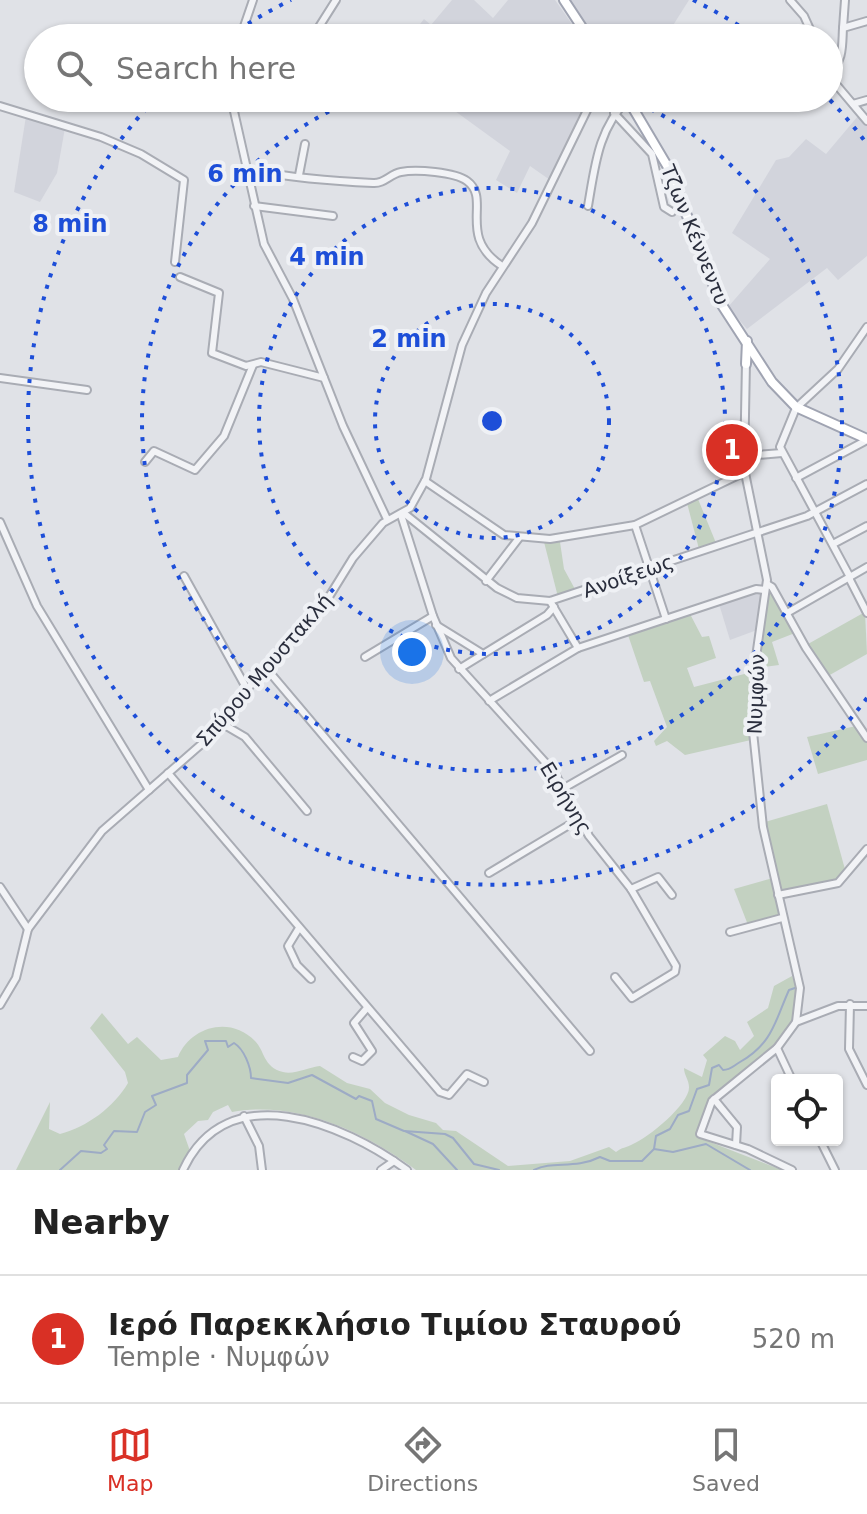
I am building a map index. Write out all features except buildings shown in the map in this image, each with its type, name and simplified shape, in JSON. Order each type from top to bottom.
[{"type":"main road","points":[[564,0],[578,24]]},
{"type":"main road","name":"Τζων Κέννεντυ","points":[[635,112],[669,169],[717,298],[778,390],[796,407]]},
{"type":"main road","points":[[746,364],[747,340]]},
{"type":"main road","points":[[796,407],[867,440]]},
{"type":"street","points":[[246,24],[253,0]]},
{"type":"street","points":[[321,24],[336,0]]},
{"type":"street","points":[[790,0],[808,24]]},
{"type":"street","points":[[845,0],[843,28],[867,21]]},
{"type":"street","points":[[843,91],[867,121]]},
{"type":"street","points":[[853,104],[867,100]]},
{"type":"street","points":[[0,106],[101,137],[141,154],[184,180],[175,262]]},
{"type":"street","points":[[234,112],[244,169],[264,244],[293,299],[324,378],[387,519],[403,514],[425,481],[455,362],[483,298],[532,223],[586,112]]},
{"type":"street","points":[[588,206],[599,142],[614,113],[652,154],[664,207],[672,212]]},
{"type":"street","points":[[299,175],[305,144]]},
{"type":"street","points":[[244,169],[376,183],[403,172],[463,179],[476,196],[475,232],[488,255],[502,266]]},
{"type":"street","points":[[254,206],[333,216]]},
{"type":"street","points":[[180,277],[219,293],[211,352],[240,364],[261,362],[324,378]]},
{"type":"street","points":[[867,327],[838,369],[796,407],[780,446],[867,613]]},
{"type":"street","points":[[746,364],[755,353]]},
{"type":"street","name":"Νυμφών","points":[[746,364],[745,472],[766,587],[756,656],[753,727],[762,822],[800,991],[796,1022]]},
{"type":"street","points":[[145,462],[154,451],[195,470],[224,436],[253,365]]},
{"type":"street","points":[[0,378],[87,390]]},
{"type":"street","points":[[796,478],[867,440]]},
{"type":"street","points":[[745,456],[782,453]]},
{"type":"street","points":[[425,481],[496,531],[519,538],[560,538],[635,525],[745,472]]},
{"type":"street","name":"Ανοίξεως","points":[[403,514],[486,581],[517,598],[552,604],[816,513],[867,484]]},
{"type":"street","name":"Ειρήνης","points":[[403,514],[436,625],[459,669],[540,754],[564,788],[579,819],[631,889],[677,969],[632,998],[615,977]]},
{"type":"street","name":"Σπύρου Μουστακλή","points":[[0,1005],[18,974],[28,929],[102,831],[221,723],[327,600],[356,555],[387,519]]},
{"type":"street","points":[[0,522],[37,606],[149,790]]},
{"type":"street","points":[[635,525],[666,619]]},
{"type":"street","points":[[833,544],[867,526]]},
{"type":"street","points":[[486,581],[519,538]]},
{"type":"street","points":[[787,613],[867,567]]},
{"type":"street","points":[[184,576],[248,691]]},
{"type":"street","points":[[489,701],[578,648],[756,589],[772,587],[867,738]]},
{"type":"street","points":[[552,604],[578,648]]},
{"type":"street","points":[[459,669],[547,615],[552,604]]},
{"type":"street","points":[[365,657],[433,616]]},
{"type":"street","points":[[436,625],[483,654]]},
{"type":"street","points":[[266,668],[590,1051]]},
{"type":"street","points":[[221,723],[245,737],[307,811]]},
{"type":"street","points":[[564,788],[622,755]]},
{"type":"street","points":[[168,773],[443,1094],[451,1094],[467,1074],[484,1082]]},
{"type":"street","points":[[489,873],[579,819]]},
{"type":"street","points":[[778,895],[839,883],[867,849]]},
{"type":"street","points":[[631,889],[658,877],[672,895]]},
{"type":"street","points":[[0,887],[28,929]]},
{"type":"street","points":[[730,932],[782,918]]},
{"type":"street","points":[[299,928],[288,946],[297,965],[311,979]]},
{"type":"street","points":[[850,1004],[849,1049],[867,1085]]},
{"type":"street","points":[[792,1170],[736,1145],[700,1134],[714,1099],[777,1048],[796,1022],[831,1007],[850,1004],[867,1006]]},
{"type":"street","points":[[353,1057],[362,1061],[372,1051],[354,1023],[367,1008]]},
{"type":"street","points":[[777,1048],[789,1074]]},
{"type":"street","points":[[714,1099],[737,1127],[736,1145]]},
{"type":"street","points":[[244,1116],[259,1146],[262,1170]]},
{"type":"street","points":[[183,1170],[208,1133],[221,1124],[244,1116],[306,1121],[352,1138],[407,1170]]},
{"type":"street","points":[[823,1146],[835,1170]]},
{"type":"street","points":[[381,1170],[394,1161]]},
{"type":"shaded area","points":[[452,0],[474,0],[493,18],[508,0],[555,0],[572,24],[432,24]]},
{"type":"shaded area","points":[[570,0],[689,0],[674,24],[585,24]]},
{"type":"shaded area","points":[[456,112],[581,112],[550,180],[530,166],[517,193],[496,180],[510,151]]},
{"type":"shaded area","points":[[26,116],[65,128],[57,173],[40,202],[14,192]]},
{"type":"shaded area","points":[[858,116],[867,126],[867,256],[838,280],[827,268],[747,329],[728,307],[770,259],[732,233],[776,160],[789,157],[806,139],[826,154]]},
{"type":"shaded area","points":[[753,592],[762,594],[757,630],[730,640],[719,604]]},
{"type":"green space","points":[[698,499],[716,543],[699,549],[687,503]]},
{"type":"green space","points":[[544,542],[560,542],[564,569],[576,591],[558,597]]},
{"type":"green space","points":[[770,588],[795,633],[772,642],[779,665],[757,668]]},
{"type":"green space","points":[[865,612],[867,654],[828,676],[808,644]]},
{"type":"green space","points":[[690,614],[702,637],[709,636],[716,658],[687,668],[694,687],[752,672],[751,740],[685,755],[667,741],[656,746],[654,741],[667,727],[650,681],[644,682],[628,635]]},
{"type":"green space","points":[[856,726],[867,742],[867,760],[818,774],[807,737]]},
{"type":"green space","points":[[827,804],[846,873],[836,882],[779,893],[765,822]]},
{"type":"green space","points":[[773,878],[780,917],[748,925],[734,889]]},
{"type":"green space","points":[[792,976],[797,996],[794,1015],[784,1032],[710,1102],[697,1137],[782,1170],[416,1170],[375,1143],[329,1122],[281,1111],[256,1109],[232,1112],[228,1105],[213,1112],[208,1120],[198,1121],[184,1134],[190,1151],[181,1170],[16,1170],[50,1102],[49,1129],[60,1134],[99,1115],[128,1083],[125,1072],[90,1028],[102,1013],[128,1044],[137,1037],[161,1060],[178,1057],[192,1038],[201,1032],[212,1028],[234,1028],[255,1041],[276,1070],[292,1072],[320,1066],[347,1083],[370,1089],[385,1103],[409,1115],[436,1123],[443,1130],[456,1131],[508,1166],[570,1161],[609,1147],[616,1152],[640,1141],[667,1120],[683,1102],[689,1084],[684,1068],[702,1077],[707,1060],[703,1055],[725,1036],[735,1041],[740,1050],[754,1036],[747,1022],[768,1008],[774,986]]},
{"type":"waterway","points":[[654,1149],[656,1136],[670,1129],[678,1115],[689,1111],[697,1089],[709,1085],[712,1068],[719,1065],[723,1070],[730,1069],[760,1047],[772,1030],[789,990],[795,988]]},
{"type":"waterway","points":[[60,1170],[81,1151],[101,1153],[107,1149],[104,1145],[114,1131],[137,1132],[145,1112],[156,1105],[152,1096],[187,1083],[187,1075],[208,1050],[205,1041],[226,1041],[228,1047],[234,1043],[238,1046],[246,1059],[251,1078],[288,1083],[312,1075],[356,1099],[359,1096],[372,1101],[376,1119],[404,1131],[445,1134],[453,1138],[474,1164],[499,1170]]},
{"type":"waterway","points":[[405,1131],[433,1144],[457,1170]]},
{"type":"waterway","points":[[534,1170],[600,1157],[610,1161],[642,1161],[654,1149],[673,1152],[706,1144],[750,1170]]},
{"type":"place","name":"Ιερό Παρεκκλήσιο Τιμίου Σταυρού","points":[[732,450]]}]
